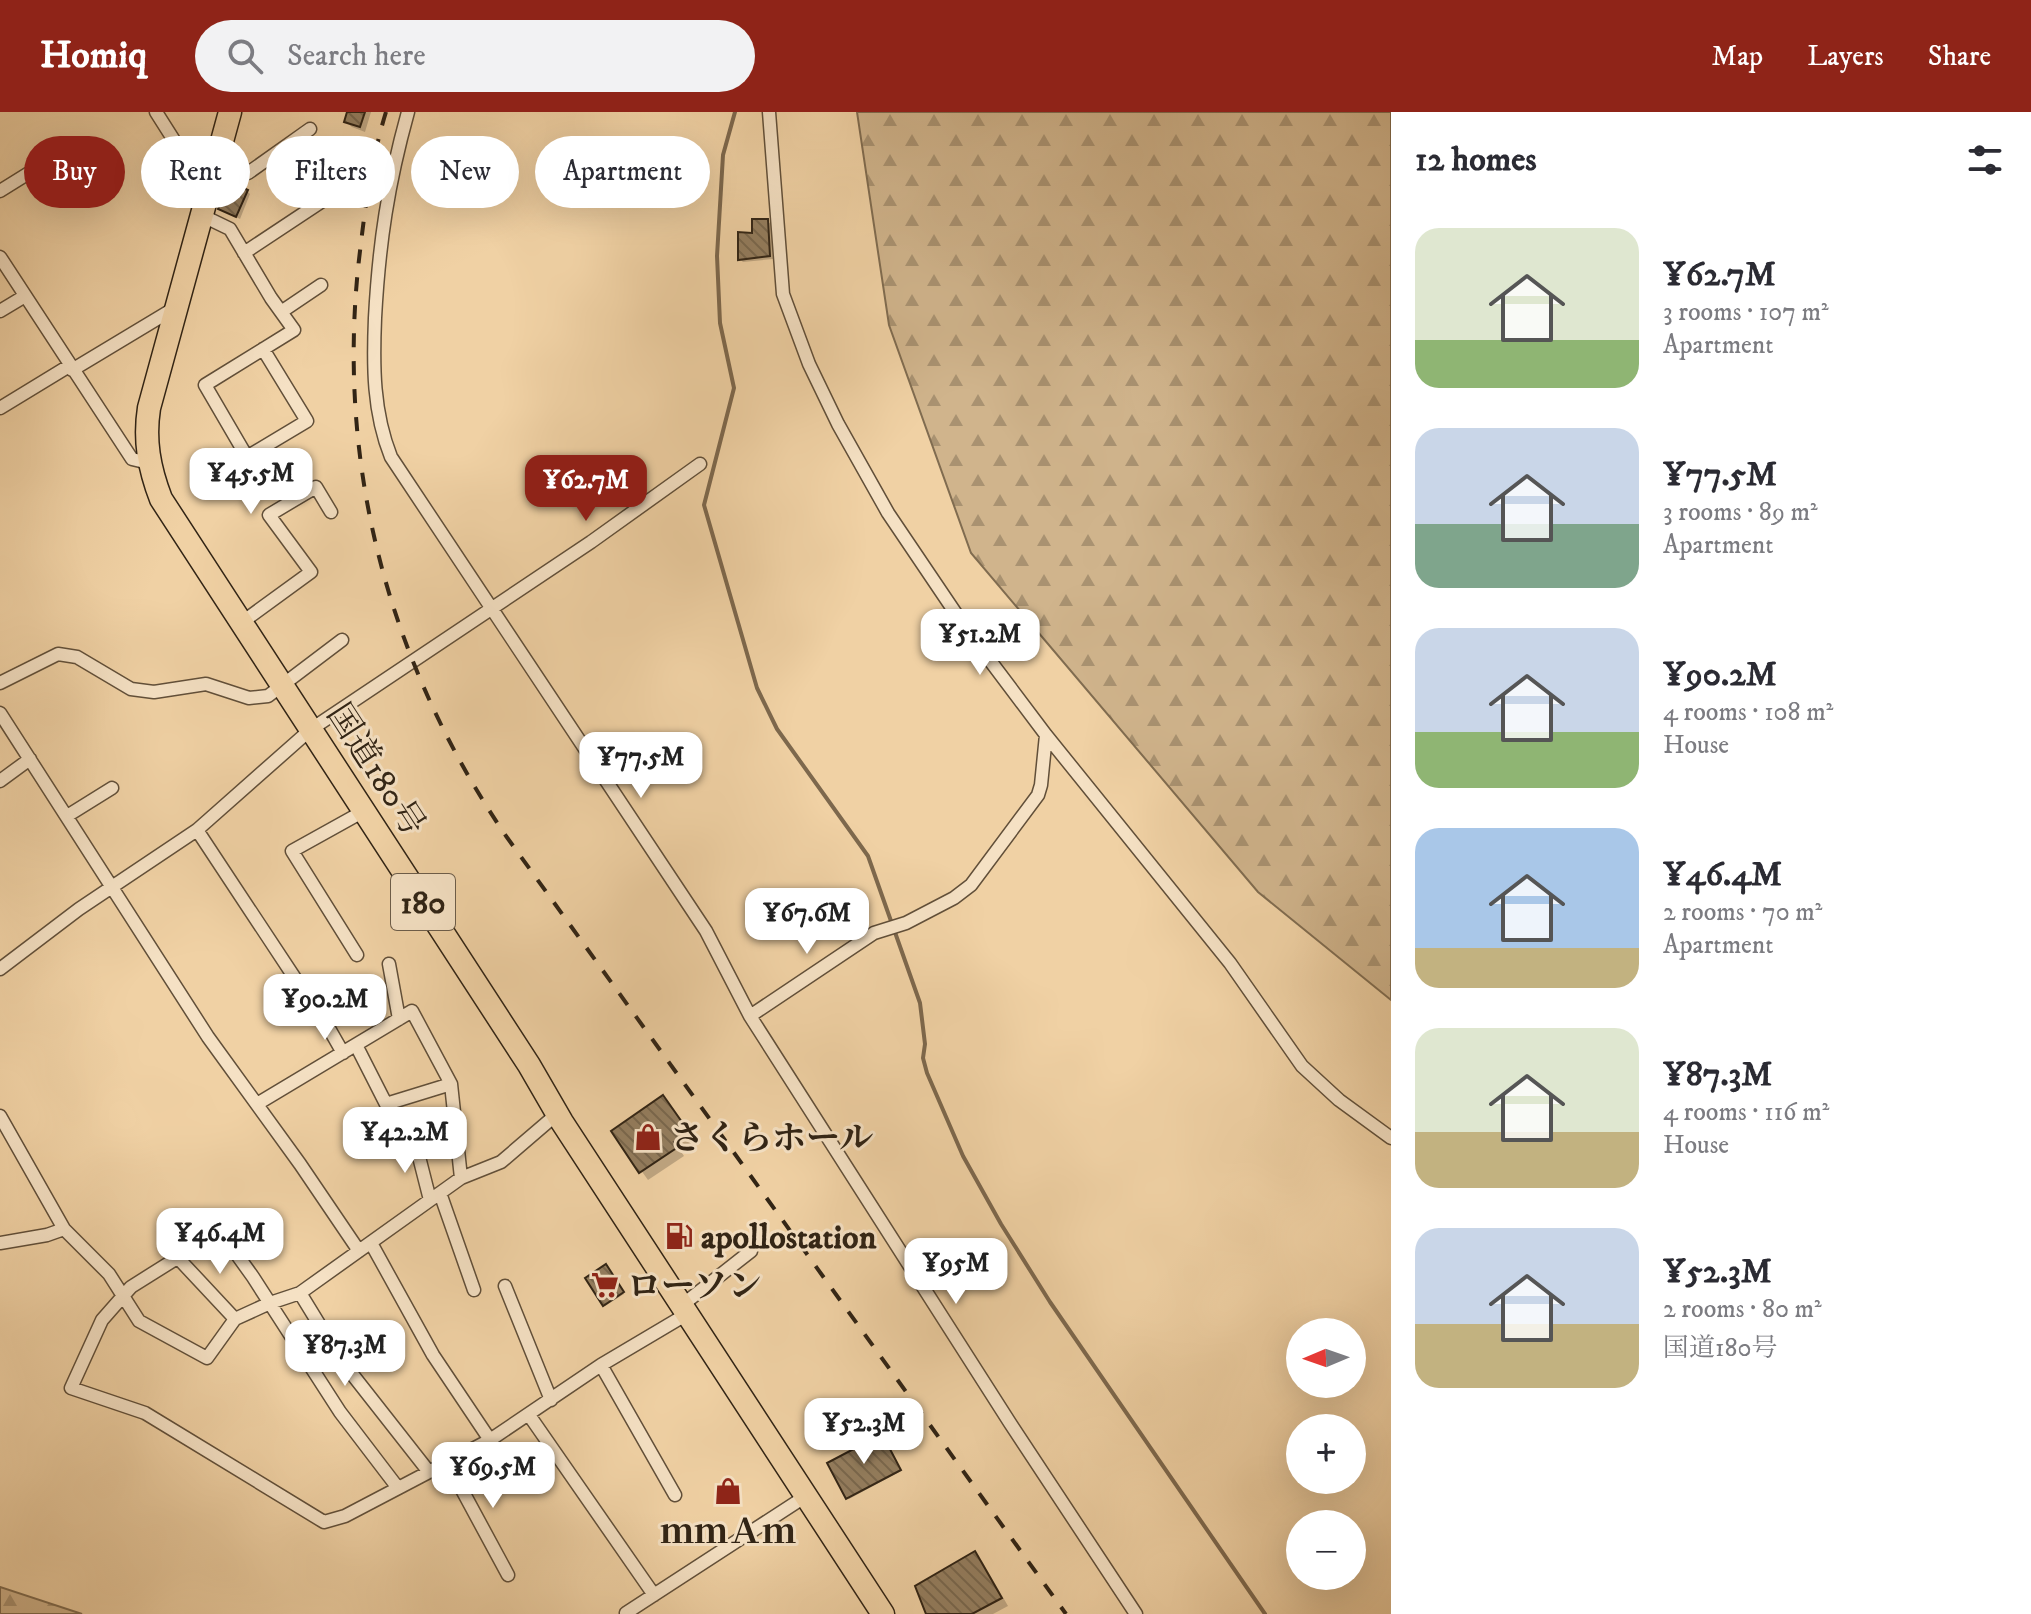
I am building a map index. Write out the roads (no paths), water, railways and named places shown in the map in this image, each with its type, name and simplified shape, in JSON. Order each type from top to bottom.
[{"type":"highway","name":"国道180号","points":[[223,136],[230,112]]},
{"type":"highway","name":"国道180号","points":[[203,208],[146,425],[149,463],[161,499],[883,1614]]},
{"type":"street","points":[[156,112],[171,136]]},
{"type":"street","points":[[408,112],[385,204],[378,268],[374,361],[377,413],[391,457],[706,931],[750,1016],[1136,1614]]},
{"type":"street","points":[[769,112],[783,294],[809,364],[838,424],[888,513],[967,630],[1046,735],[1230,963],[1302,1066],[1339,1100],[1391,1138]]},
{"type":"street","points":[[250,172],[310,129]]},
{"type":"street","points":[[0,191],[24,176]]},
{"type":"street","points":[[244,253],[312,208]]},
{"type":"street","points":[[201,215],[230,229],[294,330],[263,349],[205,385],[247,457],[307,421],[263,349]]},
{"type":"street","points":[[0,257],[132,459],[149,463]]},
{"type":"street","points":[[281,312],[321,285]]},
{"type":"street","points":[[0,311],[25,296]]},
{"type":"street","points":[[0,408],[175,308]]},
{"type":"street","points":[[0,969],[79,909],[197,830],[310,730],[700,464]]},
{"type":"street","points":[[241,623],[311,572],[269,515],[316,487],[331,512]]},
{"type":"street","points":[[0,683],[58,654],[77,657],[131,689],[154,692],[206,684],[249,698],[268,696],[342,640]]},
{"type":"street","points":[[0,713],[208,1037],[359,1251]]},
{"type":"street","points":[[750,1016],[883,930],[937,909],[971,885],[1038,795],[1046,735]]},
{"type":"street","points":[[0,781],[30,759]]},
{"type":"street","points":[[67,816],[112,788]]},
{"type":"street","points":[[357,955],[292,851],[364,811]]},
{"type":"street","points":[[197,830],[343,1053]]},
{"type":"street","points":[[389,964],[399,1019]]},
{"type":"street","points":[[257,1104],[412,1011],[451,1084],[461,1178]]},
{"type":"street","points":[[356,1045],[386,1104],[451,1084]]},
{"type":"street","points":[[0,1116],[64,1229],[109,1274],[139,1321],[207,1358],[235,1319],[300,1293],[461,1178],[501,1162],[557,1114]]},
{"type":"street","points":[[415,1141],[474,1290]]},
{"type":"street","points":[[0,1243],[64,1229]]},
{"type":"street","points":[[398,1488],[340,1412],[220,1231],[131,1287],[102,1320],[71,1388],[145,1413],[324,1522],[345,1516],[490,1440],[684,1310],[751,1251]]},
{"type":"street","points":[[371,1243],[433,1355],[490,1440]]},
{"type":"street","points":[[178,1258],[235,1319]]},
{"type":"street","points":[[505,1286],[551,1400]]},
{"type":"street","points":[[300,1293],[341,1360],[429,1472]]},
{"type":"street","points":[[601,1365],[675,1495]]},
{"type":"street","points":[[529,1415],[654,1595]]},
{"type":"street","points":[[447,1462],[508,1575]]},
{"type":"street","points":[[626,1613],[806,1496]]},
{"type":"waterway","points":[[735,112],[723,155],[717,256],[720,323],[734,388],[704,505],[757,688],[777,729],[868,856],[920,1003],[925,1044],[923,1058],[927,1073],[963,1156],[1050,1302],[1265,1614]]},
{"type":"railway","points":[[386,112],[370,177],[361,243],[354,322],[355,401],[363,478],[378,553],[400,627],[429,699],[464,768],[506,836],[1066,1614]]},
{"type":"place","name":"さくらホール","points":[[648,1137]]},
{"type":"place","name":"apollostation","points":[[679,1236]]},
{"type":"place","name":"ローソン","points":[[605,1285]]},
{"type":"place","name":"ｍｍＡｍ","points":[[728,1491]]}]
